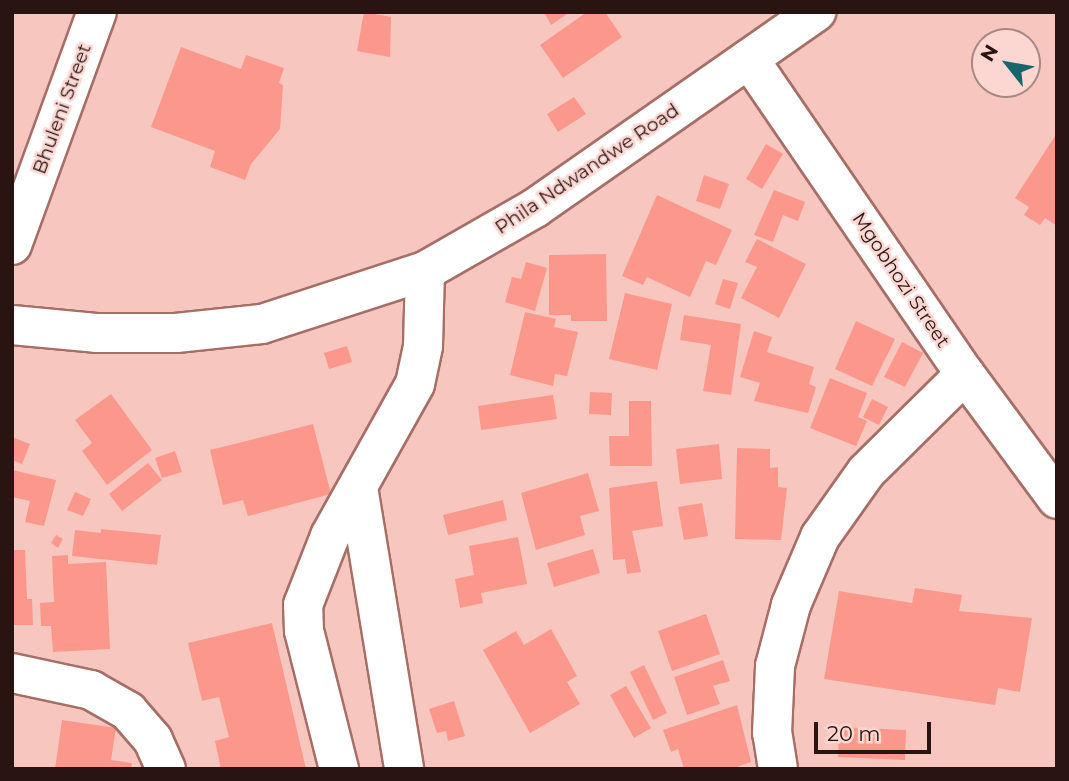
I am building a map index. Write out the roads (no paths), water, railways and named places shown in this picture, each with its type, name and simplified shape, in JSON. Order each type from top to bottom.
[{"type":"street","name":"Bhuleni Street","points":[[12,245],[97,12]]},
{"type":"street","name":"Phila Ndwandwe Road","points":[[12,325],[96,333],[176,333],[262,324],[425,271],[535,208],[816,12]]},
{"type":"street","name":"Mgobhozi Street","points":[[749,59],[965,373],[1057,499]]},
{"type":"street","points":[[339,769],[304,631],[303,605],[310,578],[415,384],[423,346],[425,271]]},
{"type":"street","points":[[778,769],[772,733],[775,666],[791,605],[820,537],[866,472],[965,373]]},
{"type":"street","points":[[358,487],[404,769]]},
{"type":"street","points":[[12,673],[91,690],[128,711],[153,740],[166,769]]}]
